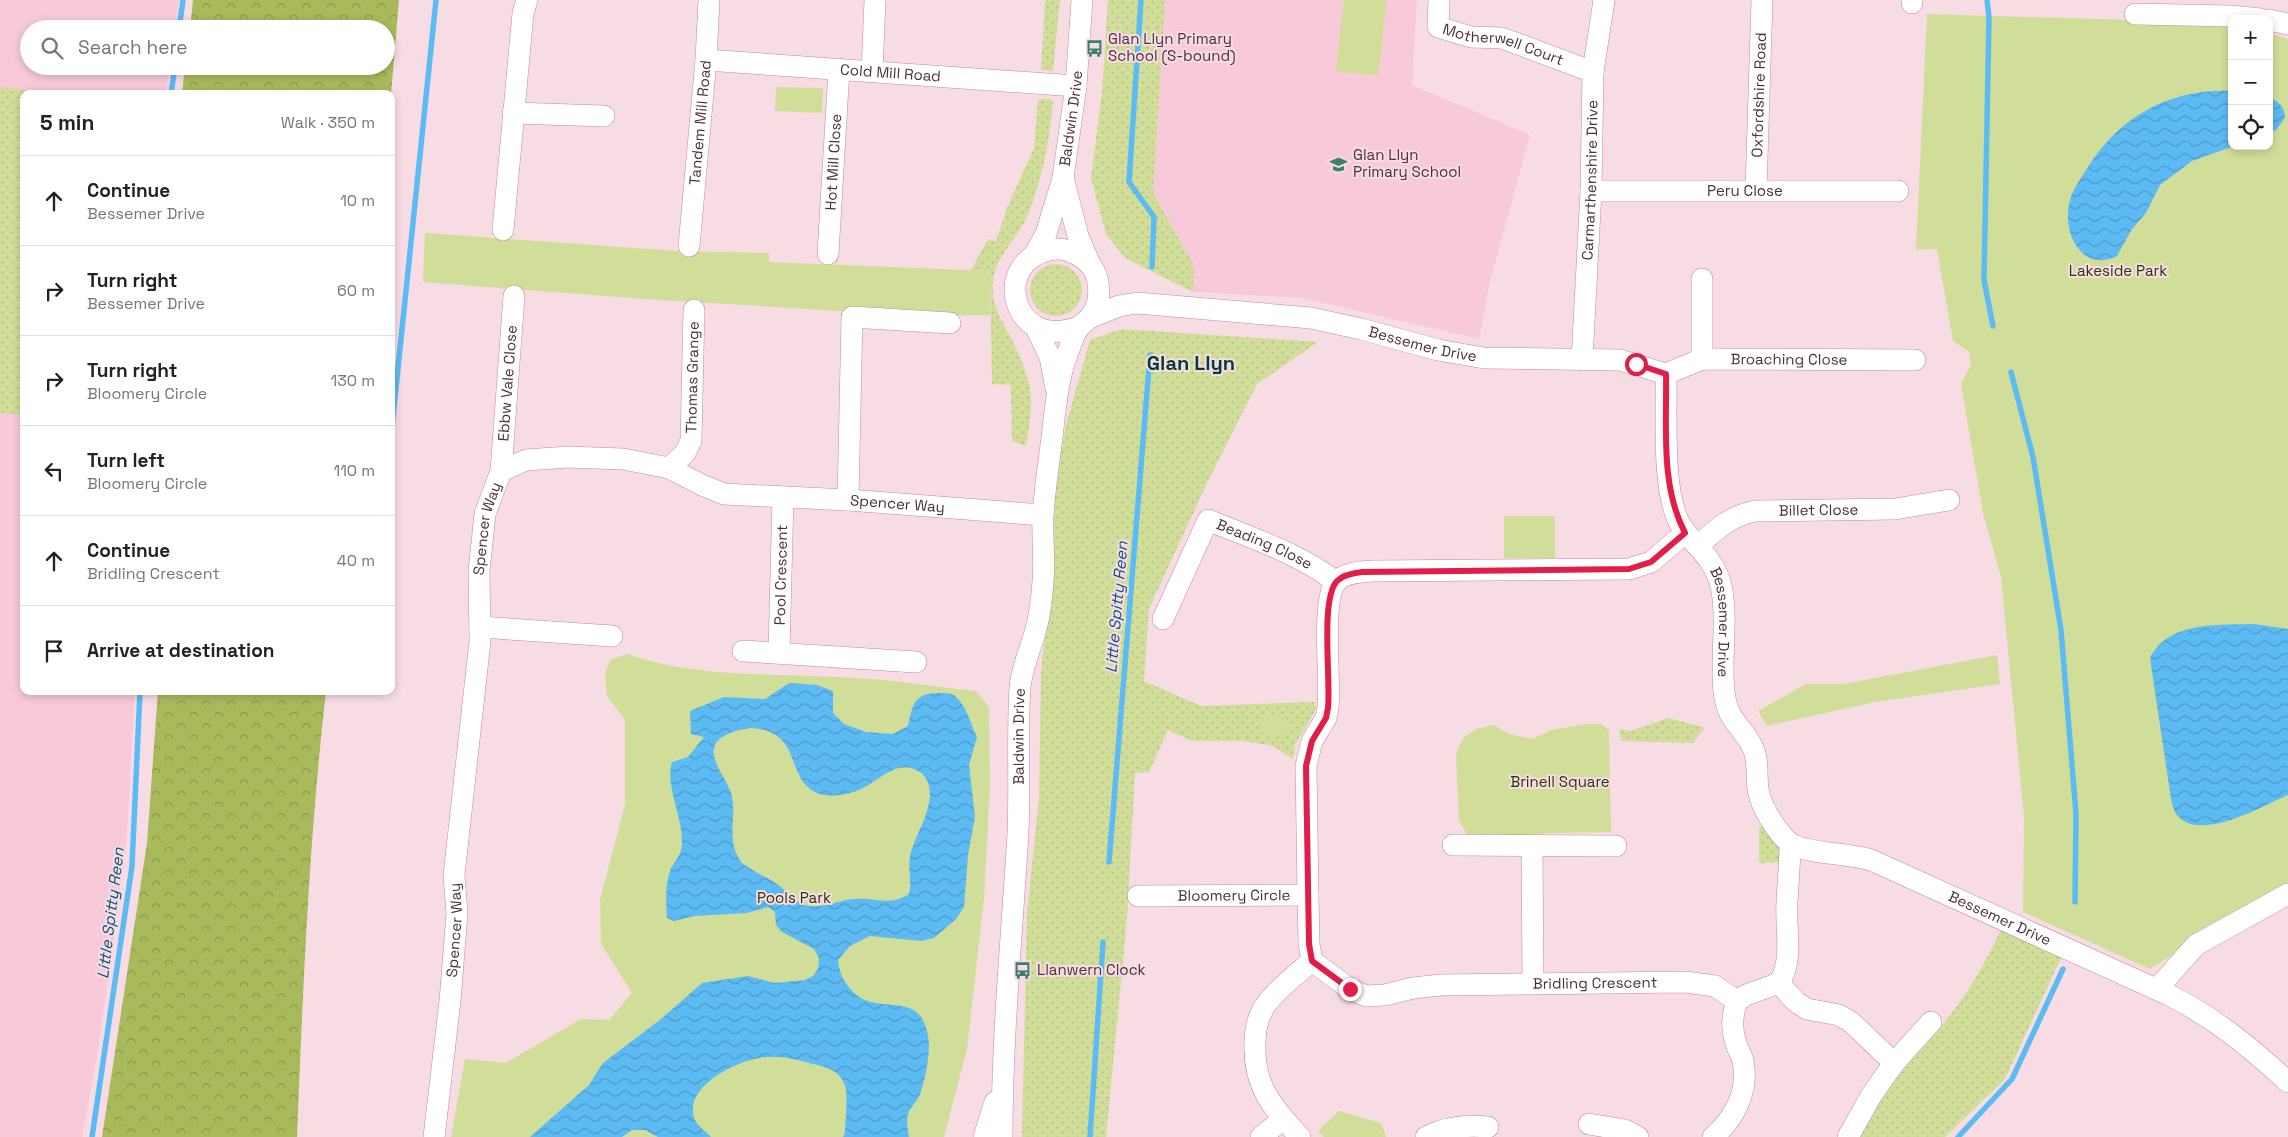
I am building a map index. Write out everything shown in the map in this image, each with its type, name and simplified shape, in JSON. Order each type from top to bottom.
[{"type":"street","points":[[503,230],[523,14],[527,0]]},
{"type":"street","name":"Tandem Mill Road","points":[[689,246],[706,60],[708,0]]},
{"type":"street","points":[[872,71],[875,0]]},
{"type":"street","name":"Baldwin Drive","points":[[1063,178],[1076,86],[1082,0]]},
{"type":"street","name":"Motherwell Court","points":[[1439,0],[1438,27],[1471,36],[1502,38],[1593,72]]},
{"type":"street","name":"Carmarthenshire Drive","points":[[1582,360],[1591,191],[1593,72],[1604,0]]},
{"type":"street","name":"Oxfordshire Road","points":[[1756,190],[1762,0]]},
{"type":"street","points":[[2135,14],[2228,16]]},
{"type":"street","points":[[2273,21],[2288,24]]},
{"type":"street","name":"Cold Mill Road","points":[[706,60],[1076,86]]},
{"type":"street","name":"Hot Mill Close","points":[[828,254],[839,69]]},
{"type":"street","points":[[513,112],[604,116]]},
{"type":"street","points":[[1057,395],[1050,357],[1036,328],[1022,314],[1015,295],[1020,269],[1033,256],[1046,234],[1063,178]]},
{"type":"street","points":[[1057,395],[1065,359],[1084,323],[1096,306],[1099,292],[1093,270],[1078,236],[1063,178]]},
{"type":"street","name":"Peru Close","points":[[1591,191],[1898,191]]},
{"type":"street","points":[[1033,256],[1053,249],[1067,250],[1079,255],[1093,270]]},
{"type":"street","name":"Bessemer Drive","points":[[1093,270],[1117,293],[1137,303]]},
{"type":"street","points":[[1702,279],[1702,359]]},
{"type":"street","name":"Ebbw Vale Close","points":[[501,471],[514,296]]},
{"type":"street","name":"Bessemer Drive","points":[[1084,323],[1120,306],[1137,303],[1311,318],[1362,328],[1438,350],[1484,358],[1620,360],[1666,374],[1671,499],[1692,539],[1716,571],[1720,584],[1723,680],[1728,712],[1753,748],[1762,805],[1767,815],[1790,843],[1806,848],[1851,854],[1871,860],[2157,989],[2197,1009],[2220,1024],[2245,1043],[2288,1082]]},
{"type":"street","name":"Thomas Grange","points":[[669,468],[685,453],[691,441],[694,310]]},
{"type":"street","points":[[848,500],[852,317],[950,323]]},
{"type":"street","points":[[1036,328],[1050,332],[1064,332],[1084,323]]},
{"type":"street","name":"Broaching Close","points":[[1666,374],[1702,359],[1915,360]]},
{"type":"street","name":"Baldwin Drive","points":[[1002,1080],[1019,816],[1020,686],[1037,627],[1043,579],[1043,515],[1057,395]]},
{"type":"street","name":"Spencer Way","points":[[434,1137],[450,1001],[457,914],[454,875],[480,628],[479,571],[485,514],[501,471],[526,460],[568,457],[623,459],[669,468],[724,494],[848,500],[1043,515]]},
{"type":"street","name":"Pool Crescent","points":[[779,653],[783,497]]},
{"type":"street","name":"Billet Close","points":[[1692,539],[1740,514],[1755,511],[1896,509],[1948,500]]},
{"type":"street","name":"Beading Close","points":[[1163,619],[1208,520],[1291,556],[1324,572],[1336,582]]},
{"type":"street","points":[[1336,582],[1353,574],[1373,571],[1629,569],[1651,562],[1692,539]]},
{"type":"street","name":"Bloomery Circle","points":[[1138,896],[1308,896],[1306,766],[1312,741],[1326,718],[1328,708],[1329,604],[1331,592],[1336,582]]},
{"type":"street","points":[[480,628],[612,636]]},
{"type":"street","points":[[744,652],[916,662]]},
{"type":"street","points":[[1720,1135],[1732,1117],[1740,1100],[1745,1082],[1743,1060],[1732,1029],[1732,1014],[1737,1001],[1746,995],[1779,983],[1783,976],[1787,957],[1790,843]]},
{"type":"street","points":[[1453,845],[1616,846]]},
{"type":"street","points":[[1532,846],[1533,983]]},
{"type":"street","points":[[2157,989],[2196,945],[2288,894]]},
{"type":"street","points":[[1300,1137],[1283,1119],[1260,1085],[1255,1067],[1255,1030],[1268,1002],[1312,961],[1308,896]]},
{"type":"street","name":"Bridling Crescent","points":[[1312,961],[1350,989],[1366,996],[1384,995],[1413,988],[1442,985],[1701,982],[1715,986],[1737,1001]]},
{"type":"street","points":[[1779,983],[1796,1002],[1807,1009],[1839,1016],[1851,1022],[1894,1062]]},
{"type":"street","points":[[1848,1137],[1894,1062],[1931,1022]]},
{"type":"street","points":[[984,1137],[1002,1080]]},
{"type":"street","points":[[1002,1080],[1002,1137]]},
{"type":"street","points":[[1261,1137],[1283,1119]]},
{"type":"street","points":[[1589,1124],[1625,1130],[1638,1137]]},
{"type":"street","points":[[1426,1137],[1449,1129],[1468,1126],[1488,1127]]},
{"type":"shaded area","points":[[0,0],[179,0],[176,20],[20,20],[20,75],[169,75],[167,90],[20,90],[20,695],[135,695],[126,850],[98,1050],[82,1137],[0,1137]]},
{"type":"shaded area","name":"Glan Llyn Primary School","points":[[1164,0],[1417,0],[1412,85],[1530,135],[1490,281],[1479,339],[1302,298],[1193,292],[1193,264],[1153,192]]},
{"type":"green space","points":[[193,0],[399,0],[395,47],[395,20],[191,20]]},
{"type":"green space","points":[[1045,0],[1060,0],[1053,71],[1041,70]]},
{"type":"green space","points":[[1108,0],[1165,0],[1153,192],[1193,264],[1193,292],[1125,258],[1106,234],[1091,178],[1102,92]]},
{"type":"green space","points":[[1344,0],[1387,0],[1378,76],[1336,71]]},
{"type":"green space","name":"Lakeside Park","points":[[1927,14],[2228,23],[2228,150],[2273,150],[2273,34],[2288,39],[2288,883],[2150,969],[2023,912],[2024,817],[2001,577],[1983,513],[1961,384],[1971,364],[1969,352],[1953,341],[1937,249],[1916,250]]},
{"type":"green space","points":[[184,75],[393,75],[391,90],[182,90]]},
{"type":"green space","points":[[0,87],[24,90],[20,90],[20,415],[0,413]]},
{"type":"green space","points":[[776,87],[823,88],[822,113],[775,111]]},
{"type":"green space","points":[[1038,99],[1051,99],[1053,103],[1044,163],[1025,221],[1006,249],[998,264],[993,280],[995,304],[1018,353],[1029,383],[1031,409],[1026,446],[1012,441],[1011,385],[992,384],[990,271],[971,270],[988,239],[996,241],[1007,208],[1034,148]]},
{"type":"green space","points":[[425,233],[677,251],[769,253],[769,262],[990,271],[990,315],[922,316],[644,299],[423,282]]},
{"type":"green space","points":[[1051,264],[1061,264],[1075,271],[1082,285],[1082,295],[1075,309],[1061,316],[1051,316],[1041,312],[1034,305],[1030,295],[1030,285],[1034,275],[1041,268]]},
{"type":"green space","points":[[1121,329],[1318,342],[1257,384],[1207,483],[1149,609],[1144,681],[1201,706],[1315,702],[1316,709],[1295,745],[1293,759],[1273,746],[1244,741],[1192,741],[1168,730],[1149,772],[1135,773],[1127,919],[1106,1137],[1022,1137],[1027,913],[1039,798],[1041,671],[1050,588],[1054,489],[1066,425],[1090,340]]},
{"type":"green space","points":[[1504,516],[1555,516],[1555,558],[1504,558]]},
{"type":"green space","name":"Pools Park","points":[[627,654],[683,668],[711,671],[740,674],[871,679],[976,691],[989,707],[990,787],[984,899],[967,1049],[944,1137],[451,1137],[465,1059],[506,1063],[581,1019],[609,1020],[632,993],[601,944],[600,900],[625,804],[625,720],[607,696],[605,673],[610,660]]},
{"type":"green space","points":[[1997,655],[2000,684],[1875,702],[1767,726],[1758,711],[1806,684],[1844,684]]},
{"type":"green space","points":[[158,695],[326,695],[311,858],[297,1137],[102,1137],[147,843]]},
{"type":"green space","points":[[1280,714],[1286,717],[1293,727],[1287,732],[1265,736],[1262,732],[1260,715]]},
{"type":"green space","points":[[1669,718],[1705,728],[1692,743],[1621,741],[1619,729],[1630,731]]},
{"type":"green space","name":"Brinell Square","points":[[1586,724],[1601,724],[1609,730],[1611,832],[1550,833],[1517,836],[1467,834],[1459,821],[1456,753],[1463,738],[1476,729],[1494,725],[1509,734],[1532,739],[1551,730]]},
{"type":"green space","points":[[1765,825],[1782,852],[1782,862],[1761,863],[1759,861],[1759,827]]},
{"type":"green space","points":[[2002,928],[2061,958],[2005,1079],[1945,1137],[1858,1137],[1889,1088],[1966,994]]},
{"type":"green space","points":[[1339,1111],[1381,1123],[1386,1137],[1324,1137],[1318,1131]]},
{"type":"water","points":[[2228,91],[2228,148],[2192,161],[2160,185],[2146,213],[2132,229],[2117,256],[2104,260],[2093,259],[2084,254],[2071,236],[2068,212],[2075,187],[2101,149],[2115,133],[2149,109],[2168,100],[2188,94]]},
{"type":"water","points":[[2273,99],[2281,105],[2285,118],[2273,131]]},
{"type":"water","points":[[2254,624],[2288,629],[2288,795],[2231,820],[2200,825],[2186,822],[2176,814],[2171,801],[2150,658],[2158,646],[2169,637],[2182,631],[2210,625]]},
{"type":"water","points":[[789,683],[817,685],[833,691],[833,713],[844,724],[866,732],[893,734],[908,726],[913,705],[920,697],[931,693],[947,693],[956,697],[961,703],[977,737],[969,765],[975,817],[968,855],[964,907],[956,919],[934,938],[921,941],[870,936],[850,946],[838,960],[844,980],[858,996],[871,1002],[912,1009],[923,1021],[927,1031],[929,1046],[928,1062],[920,1094],[908,1114],[909,1137],[843,1137],[845,1132],[846,1093],[841,1078],[831,1069],[822,1066],[790,1059],[767,1057],[743,1062],[729,1068],[705,1085],[697,1096],[693,1108],[695,1120],[711,1137],[658,1137],[645,1130],[632,1130],[622,1137],[530,1137],[589,1085],[603,1063],[661,1019],[702,983],[748,976],[774,983],[805,980],[813,976],[818,969],[819,958],[814,949],[782,932],[776,925],[775,912],[768,907],[747,913],[695,916],[674,921],[667,918],[668,876],[680,853],[682,840],[671,783],[670,772],[672,762],[688,757],[704,737],[691,734],[690,711],[724,697],[765,699]],"holes":[[[750,728],[767,731],[779,737],[786,746],[800,777],[807,786],[822,795],[839,795],[856,791],[889,772],[904,767],[912,768],[925,776],[929,785],[929,804],[910,856],[909,894],[902,898],[888,901],[854,899],[820,906],[809,906],[797,901],[777,884],[742,863],[734,846],[732,831],[733,800],[729,787],[716,762],[714,749],[719,740],[732,732]]]},
{"type":"waterway","name":"Little Spitty Reen","points":[[180,20],[183,0]]},
{"type":"waterway","points":[[395,397],[436,0]]},
{"type":"waterway","name":"Little Spitty Reen","points":[[1141,0],[1129,182],[1154,217],[1152,267]]},
{"type":"waterway","points":[[1987,0],[1989,17],[1984,280],[1993,326]]},
{"type":"waterway","name":"Little Spitty Reen","points":[[172,90],[174,75]]},
{"type":"waterway","name":"Little Spitty Reen","points":[[1109,862],[1150,355]]},
{"type":"waterway","points":[[2011,372],[2033,457],[2061,630],[2076,814],[2075,902]]},
{"type":"waterway","name":"Little Spitty Reen","points":[[92,1137],[132,866],[140,695]]},
{"type":"waterway","name":"Little Spitty Reen","points":[[1090,1137],[1103,942]]},
{"type":"waterway","points":[[1958,1137],[2012,1079],[2063,969]]},
{"type":"place","name":"Glan Llyn Primary School (S-bound)","points":[[1094,48]]},
{"type":"place","name":"Glan Llyn Primary School","points":[[1339,164]]},
{"type":"place","name":"Llanwern Clock","points":[[1023,970]]},
{"type":"district","name":"Glan Llyn","points":[[1191,363]]},
{"type":"route","points":[[1350,989],[1312,961],[1309,944],[1306,766],[1312,741],[1326,718],[1328,708],[1328,632],[1331,592],[1336,582],[1343,577],[1362,572],[1629,569],[1651,562],[1685,533],[1671,499],[1666,374],[1636,364]]}]
